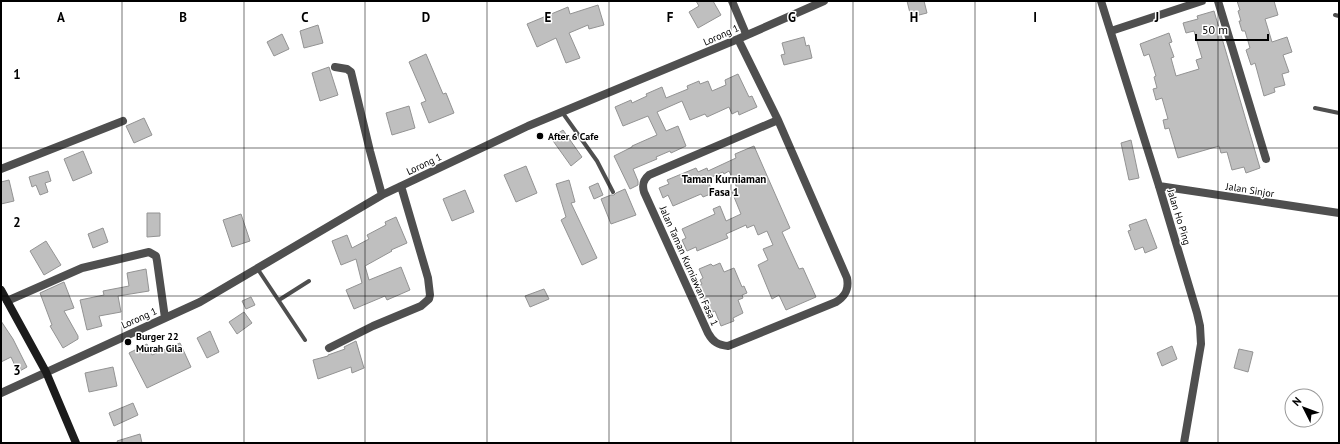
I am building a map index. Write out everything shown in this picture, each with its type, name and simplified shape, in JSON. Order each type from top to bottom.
[{"type":"main road","points":[[1,290],[46,372],[76,443]]},
{"type":"street","points":[[732,1],[746,34]]},
{"type":"street","name":"Lorong 1","points":[[1,393],[200,302],[382,195],[528,126],[738,39],[746,34],[824,1]]},
{"type":"street","name":"Jalan Ho Ping","points":[[1100,1],[1159,186],[1200,326],[1200,360],[1184,443]]},
{"type":"street","points":[[1110,32],[1202,1]]},
{"type":"street","points":[[1218,1],[1266,159]]},
{"type":"street","name":"Jalan Taman Kurniawan Fasa 1","points":[[738,39],[778,120],[847,278],[847,289],[841,299],[836,302],[728,346],[721,345],[716,343],[708,333],[644,192],[643,185],[649,175],[778,120]]},
{"type":"street","points":[[335,67],[348,69],[351,72],[382,195]]},
{"type":"street","points":[[1,169],[123,121]]},
{"type":"street","points":[[329,348],[373,326],[421,306],[429,299],[428,278],[401,186]]},
{"type":"street","name":"Jalan Sinjor","points":[[1159,186],[1339,213]]},
{"type":"street","points":[[7,301],[82,268],[149,252],[156,256],[157,260],[165,318]]},
{"type":"lane","points":[[1315,108],[1339,113]]},
{"type":"lane","points":[[562,112],[597,161],[613,192]]},
{"type":"lane","points":[[257,268],[305,340]]},
{"type":"lane","points":[[279,300],[309,281]]},
{"type":"building","points":[[696,1],[713,1],[721,15],[698,28],[689,12],[699,6]]},
{"type":"building","points":[[907,1],[924,1],[927,13],[911,17]]},
{"type":"building","points":[[1237,1],[1274,1],[1278,15],[1265,19],[1272,42],[1287,37],[1292,52],[1283,55],[1289,72],[1282,74],[1285,85],[1274,88],[1275,92],[1264,96],[1255,63],[1251,65],[1246,50],[1250,48],[1245,31],[1242,31],[1239,21],[1241,21],[1238,11],[1240,10]]},
{"type":"building","points":[[598,5],[604,25],[589,29],[588,25],[569,33],[580,58],[566,63],[556,38],[537,47],[527,24],[568,7],[570,14]]},
{"type":"building","points":[[1214,11],[1260,168],[1246,173],[1244,167],[1232,170],[1227,152],[1221,153],[1219,146],[1178,158],[1169,128],[1165,129],[1163,120],[1168,119],[1162,98],[1156,100],[1153,89],[1157,88],[1154,77],[1156,76],[1149,54],[1144,56],[1140,44],[1169,33],[1172,42],[1169,43],[1174,57],[1171,58],[1176,76],[1199,69],[1196,60],[1202,58],[1194,31],[1186,33],[1183,23],[1198,19],[1197,16]]},
{"type":"building","points":[[318,25],[323,43],[304,48],[300,31]]},
{"type":"building","points":[[282,34],[289,49],[274,56],[267,42]]},
{"type":"building","points":[[804,37],[806,46],[809,45],[812,58],[784,65],[781,55],[785,54],[782,43]]},
{"type":"building","points":[[426,54],[443,94],[446,93],[454,113],[429,123],[421,103],[426,101],[409,62]]},
{"type":"building","points":[[329,67],[338,95],[320,101],[312,73]]},
{"type":"building","points":[[738,74],[749,97],[752,96],[757,107],[739,115],[738,111],[732,114],[729,107],[707,117],[705,114],[690,120],[682,101],[657,112],[666,131],[678,126],[686,146],[671,153],[670,151],[656,157],[657,159],[633,169],[638,185],[630,189],[614,156],[657,135],[648,116],[623,126],[615,107],[631,100],[632,103],[647,96],[646,94],[662,87],[666,98],[688,89],[687,86],[699,81],[700,84],[708,81],[712,91],[726,85],[725,80]]},
{"type":"building","points":[[409,106],[415,128],[392,135],[386,113]]},
{"type":"building","points":[[144,118],[152,135],[134,143],[126,126]]},
{"type":"building","points":[[563,130],[582,157],[571,166],[551,138]]},
{"type":"building","points":[[1131,140],[1139,178],[1129,180],[1121,143]]},
{"type":"building","points":[[754,146],[790,228],[782,232],[799,269],[803,268],[816,297],[786,310],[779,295],[772,299],[758,265],[768,260],[763,249],[773,245],[767,231],[758,235],[754,225],[747,228],[746,225],[726,234],[728,238],[697,251],[696,247],[687,251],[682,240],[686,238],[682,229],[715,214],[713,209],[720,206],[726,221],[741,214],[732,192],[738,190],[729,171],[707,179],[713,193],[703,197],[701,194],[673,206],[668,195],[663,198],[659,188],[669,184],[667,180],[696,168],[698,172],[707,168],[708,171],[736,158],[735,154]]},
{"type":"building","points":[[83,151],[92,173],[73,181],[64,159]]},
{"type":"building","points":[[526,166],[537,193],[516,202],[504,175]]},
{"type":"building","points":[[48,171],[51,181],[45,183],[48,192],[40,195],[36,185],[32,187],[29,177]]},
{"type":"building","points":[[9,180],[14,201],[1,204],[1,182]]},
{"type":"building","points":[[569,180],[575,202],[571,203],[597,258],[582,265],[561,220],[566,217],[556,184]]},
{"type":"building","points":[[598,183],[603,195],[594,199],[589,187]]},
{"type":"building","points":[[625,189],[636,215],[611,224],[601,199],[614,195]]},
{"type":"building","points":[[465,190],[474,212],[452,221],[443,199]]},
{"type":"building","points":[[147,213],[160,213],[160,236],[147,237]]},
{"type":"building","points":[[241,214],[250,241],[232,247],[223,220]]},
{"type":"building","points":[[396,217],[407,243],[391,250],[392,251],[365,266],[369,280],[401,267],[410,290],[387,300],[385,296],[354,309],[346,290],[362,283],[356,259],[341,265],[332,241],[347,235],[352,248],[369,239],[367,235],[386,225],[385,222]]},
{"type":"building","points":[[1146,219],[1157,248],[1145,253],[1143,247],[1135,250],[1128,231],[1131,230],[1129,225]]},
{"type":"building","points":[[103,228],[108,242],[93,248],[88,234]]},
{"type":"building","points":[[46,241],[61,265],[44,275],[30,251]]},
{"type":"building","points":[[720,263],[724,272],[734,268],[742,287],[744,286],[747,293],[742,295],[743,298],[738,300],[743,313],[733,318],[734,321],[721,326],[715,311],[710,313],[699,285],[702,284],[700,280],[703,278],[699,269],[711,264],[713,266]]},
{"type":"building","points":[[146,269],[149,291],[118,296],[121,312],[99,316],[102,326],[87,330],[80,300],[104,295],[103,291],[129,286],[127,273]]},
{"type":"building","points":[[64,282],[74,308],[64,311],[78,336],[78,339],[63,348],[50,326],[52,325],[40,293]]},
{"type":"building","points":[[544,289],[549,299],[530,307],[525,296]]},
{"type":"building","points":[[251,297],[255,305],[246,309],[242,301]]},
{"type":"building","points":[[244,312],[252,323],[237,334],[229,322]]},
{"type":"building","points":[[1,321],[13,339],[27,367],[18,372],[11,357],[1,362]]},
{"type":"building","points":[[210,331],[219,352],[207,358],[197,338]]},
{"type":"building","points":[[356,341],[364,368],[352,373],[351,367],[318,379],[313,360],[345,349],[344,347]]},
{"type":"building","points":[[180,343],[191,367],[147,388],[129,353],[147,344],[152,355]]},
{"type":"building","points":[[1172,346],[1177,359],[1162,366],[1157,353]]},
{"type":"building","points":[[1239,349],[1253,352],[1248,372],[1234,368]]},
{"type":"building","points":[[113,367],[117,386],[89,392],[85,373]]},
{"type":"building","points":[[133,403],[138,415],[114,426],[109,413]]},
{"type":"building","points":[[140,434],[142,443],[118,443],[117,441]]},
{"type":"place","name":"After 6 Cafe","points":[[540,136]]},
{"type":"place","name":"Burger 22 Murah Gila","points":[[128,342]]},
{"type":"district","name":"Taman Kurniaman Fasa 1","points":[[724,185]]}]
